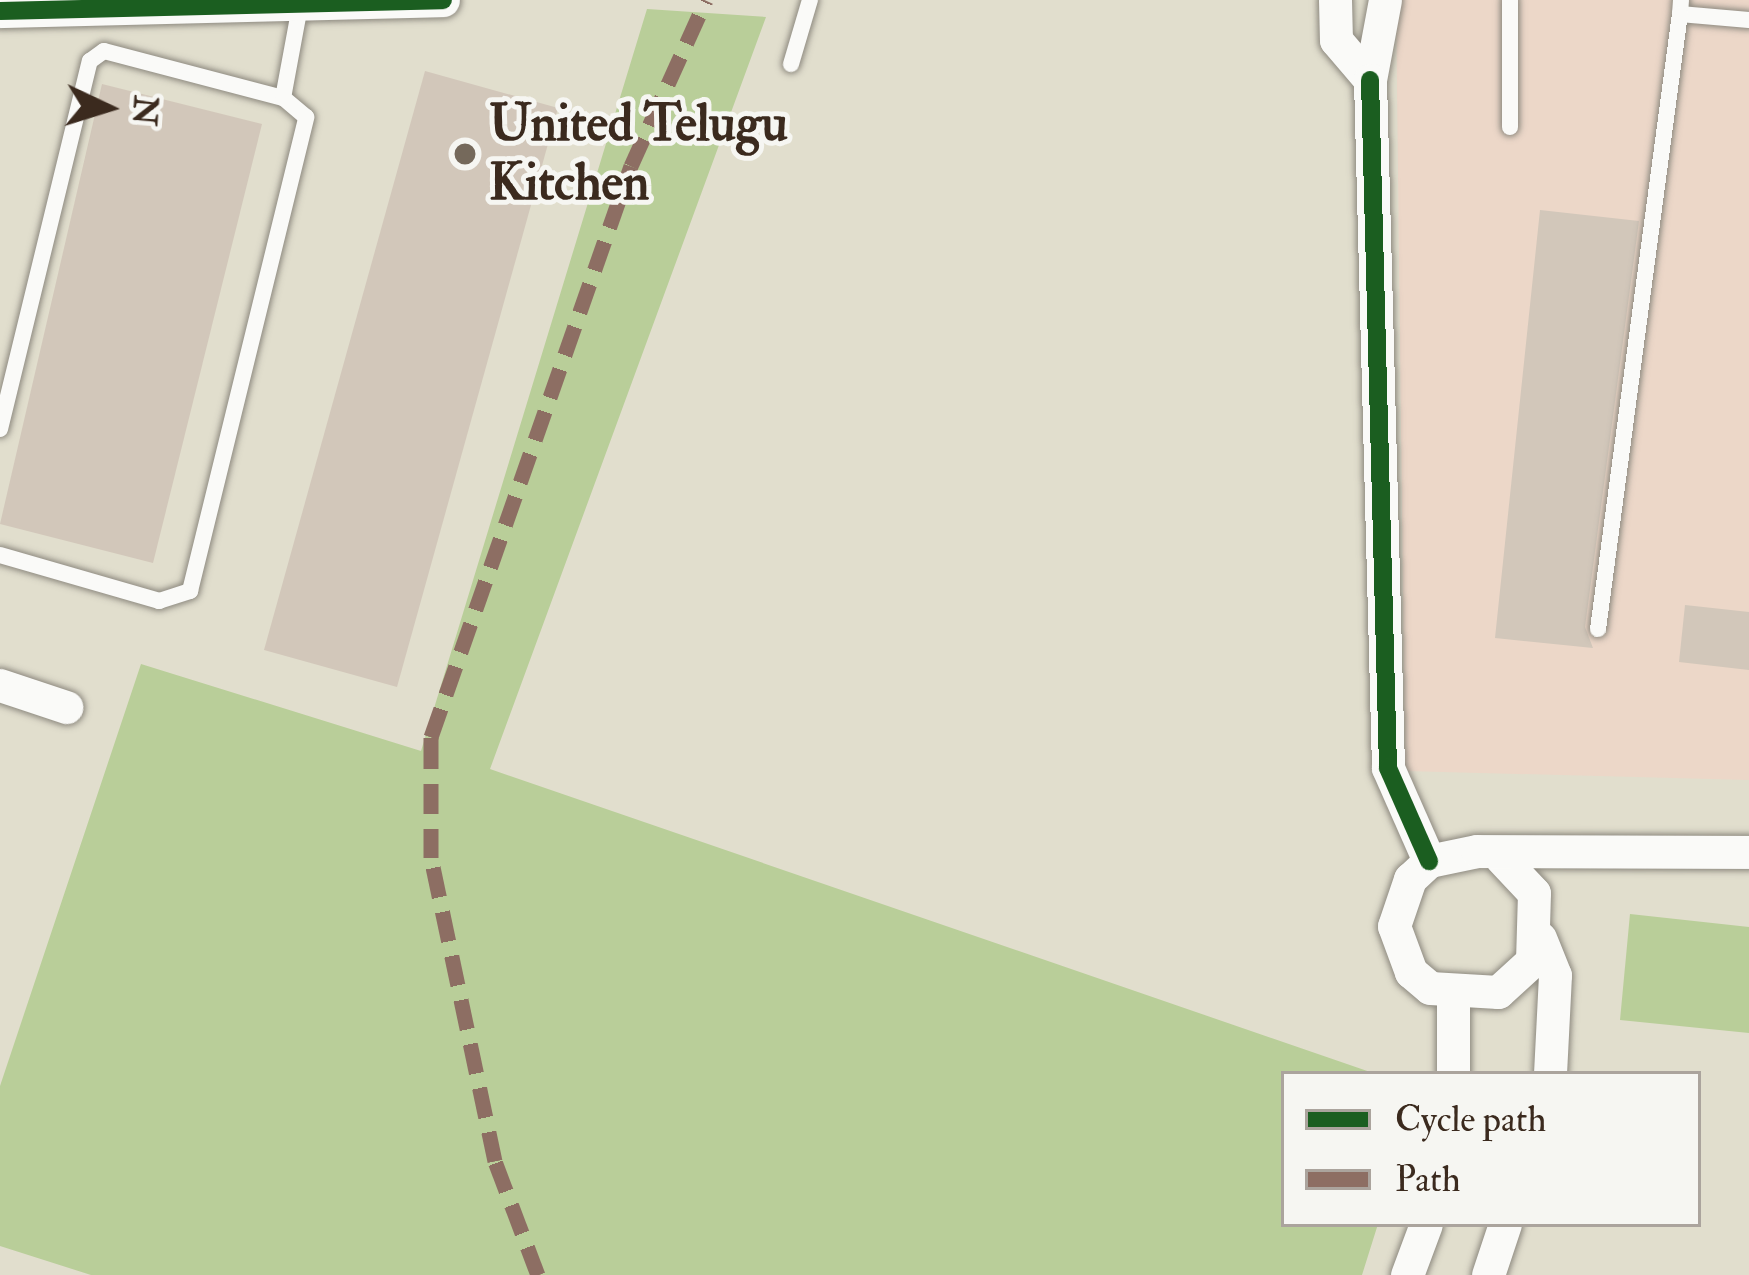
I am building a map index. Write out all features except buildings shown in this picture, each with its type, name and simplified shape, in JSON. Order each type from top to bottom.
[{"type":"street","points":[[0,11],[443,0]]},
{"type":"street","points":[[1334,0],[1336,40],[1370,80]]},
{"type":"street","points":[[1385,0],[1370,80],[1388,767],[1429,861]]},
{"type":"street","points":[[0,685],[66,707]]},
{"type":"street","points":[[1540,938],[1498,992],[1453,997],[1412,972],[1394,926],[1398,901],[1429,861],[1464,851],[1501,858],[1749,852]]},
{"type":"street","points":[[1501,858],[1534,893],[1540,938],[1555,975],[1550,1071]]},
{"type":"street","points":[[1453,997],[1454,1071]]},
{"type":"street","points":[[1407,1275],[1425,1227]]},
{"type":"street","points":[[1488,1275],[1504,1227]]},
{"type":"lane","points":[[791,64],[810,0]]},
{"type":"lane","points":[[1510,0],[1510,127]]},
{"type":"lane","points":[[283,98],[301,2]]},
{"type":"lane","points":[[1598,629],[1680,7],[1749,20]]},
{"type":"lane","points":[[0,429],[90,62],[104,51],[283,98],[306,117],[190,591],[159,601],[0,555]]},
{"type":"shaded area","points":[[1396,0],[1749,0],[1749,780],[1405,771]]},
{"type":"green space","points":[[647,9],[766,17],[490,769],[1367,1071],[1281,1071],[1281,1227],[1377,1227],[1362,1275],[91,1275],[0,1246],[0,1086],[141,664],[421,751]]},
{"type":"green space","points":[[1630,914],[1749,927],[1749,1033],[1620,1020]]},
{"type":"marked path","points":[[538,1275],[495,1161],[431,858],[431,737],[631,166],[706,0]]},
{"type":"cycle path","points":[[0,11],[443,0]]},
{"type":"cycle path","points":[[1370,80],[1388,768],[1429,861]]},
{"type":"place","name":"United Telugu Kitchen","points":[[465,154]]}]
